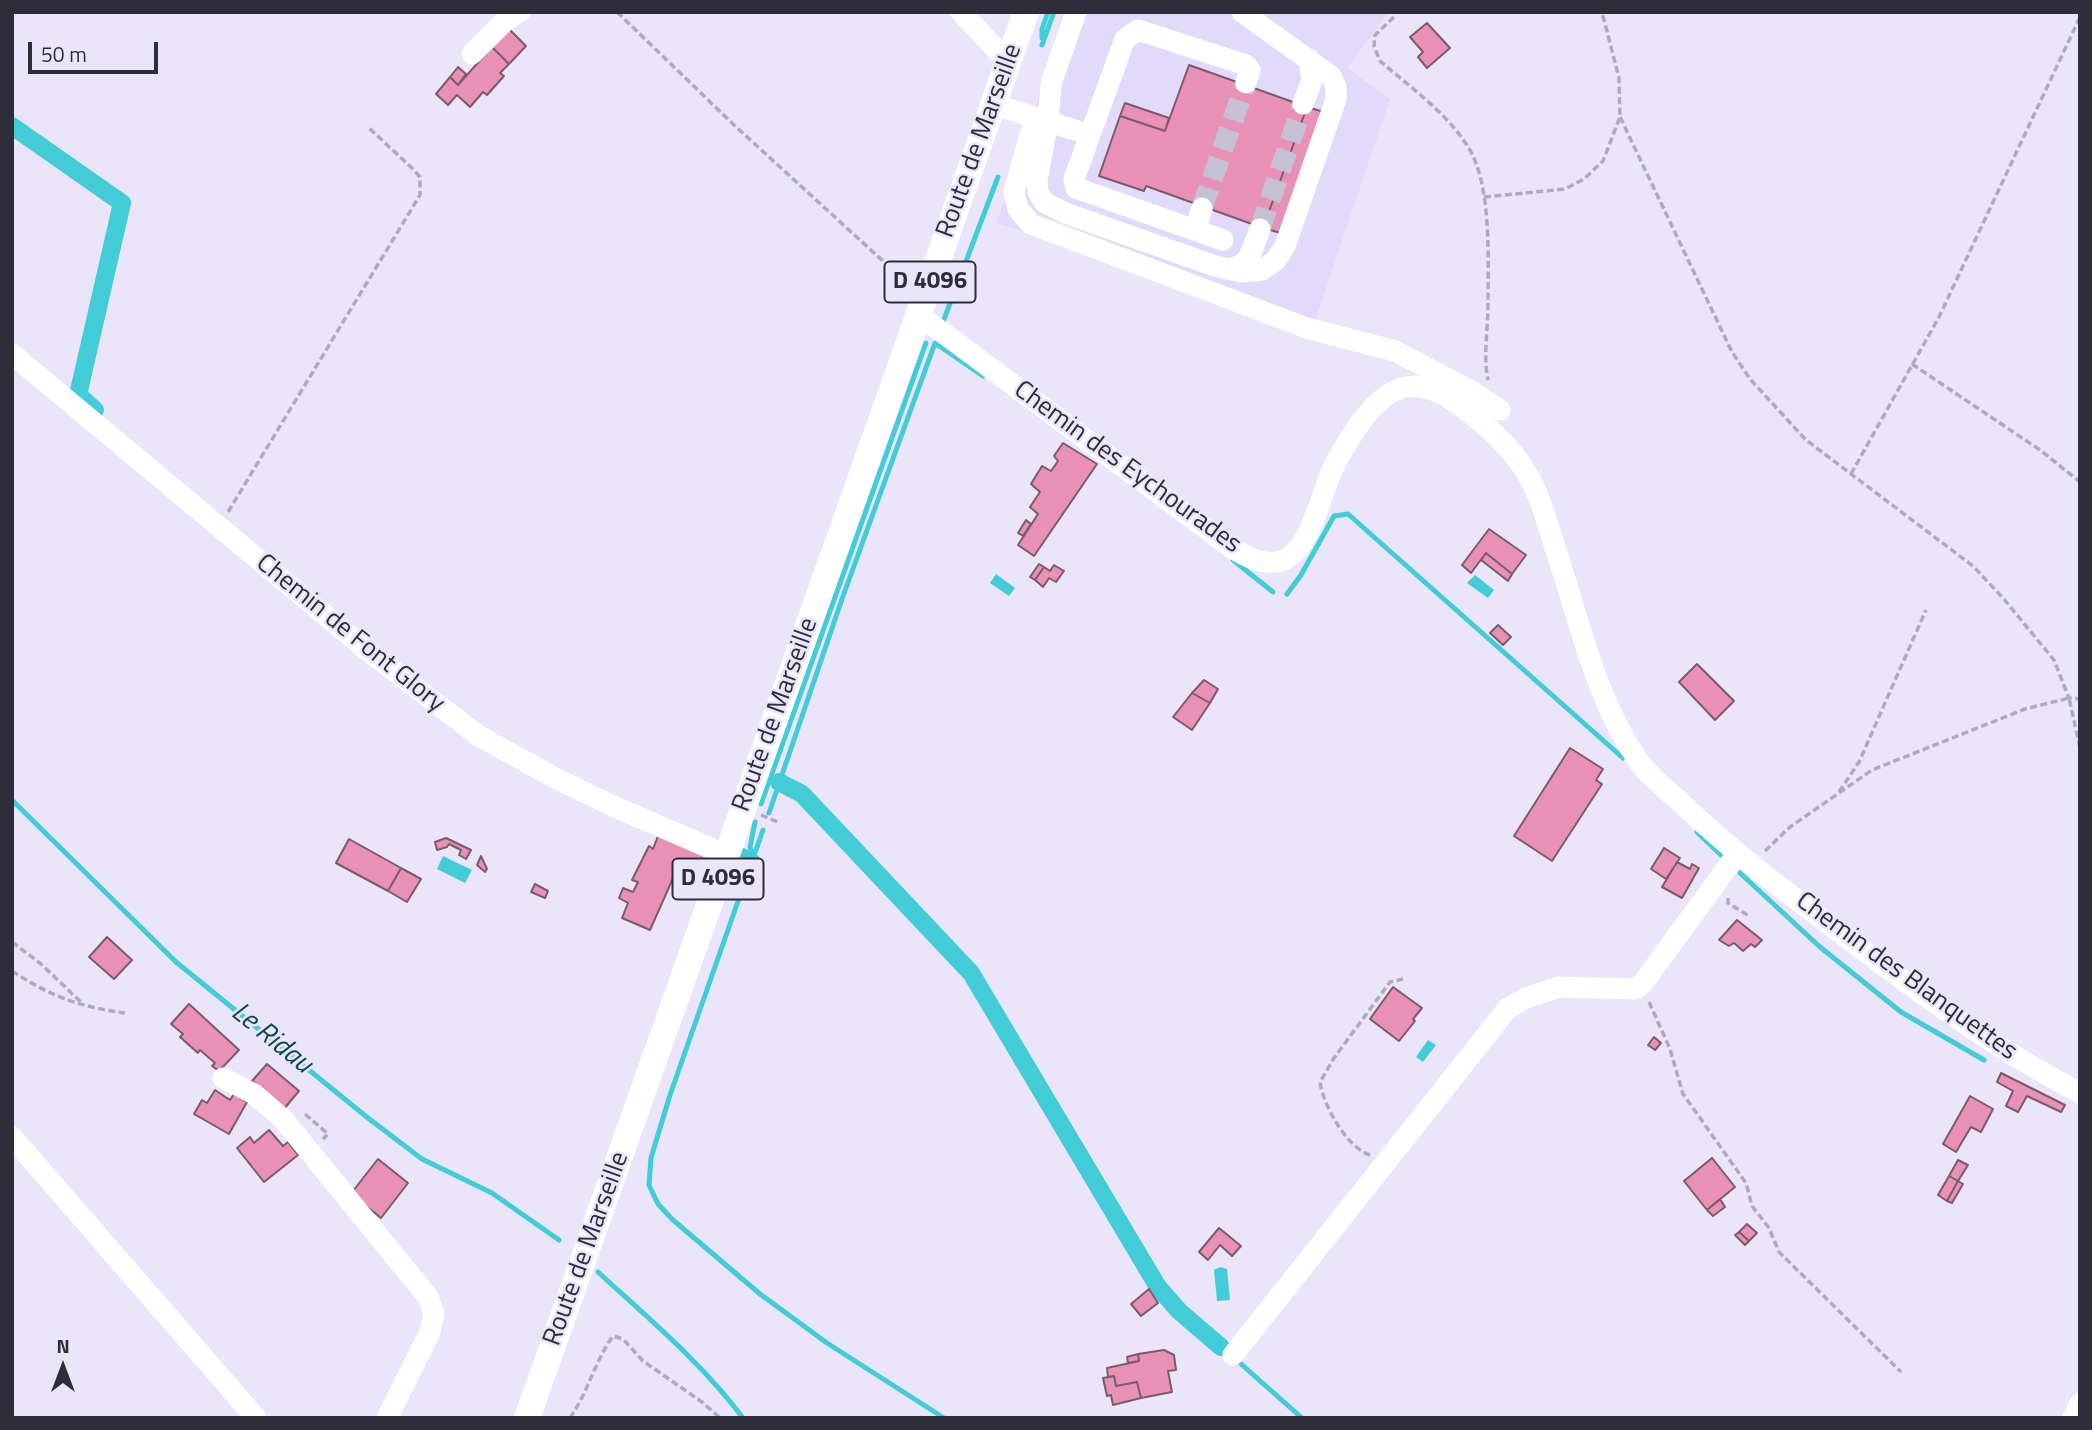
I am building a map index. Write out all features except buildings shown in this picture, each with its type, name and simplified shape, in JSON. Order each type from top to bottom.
[{"type":"main road","name":"Route de Marseille","points":[[527,1418],[1026,12]]},
{"type":"street","points":[[472,54],[505,21],[520,12]]},
{"type":"street","points":[[961,12],[1008,62]]},
{"type":"street","points":[[1076,12],[1014,192],[1018,209],[1031,224],[1307,328],[1395,351],[1475,393],[1500,410]]},
{"type":"street","points":[[1041,119],[1037,180],[1038,192],[1044,202],[1065,213],[1225,269],[1248,273],[1262,270],[1276,260],[1288,238],[1336,99],[1334,81],[1309,59],[1242,12]]},
{"type":"street","points":[[1223,240],[1076,188],[1074,179],[1125,38],[1133,32],[1144,31],[1246,65],[1250,70],[1246,83]]},
{"type":"street","points":[[1303,104],[1311,80],[1309,59]]},
{"type":"street","points":[[993,104],[1090,135]]},
{"type":"street","points":[[1195,230],[1202,208]]},
{"type":"street","points":[[1225,269],[1242,265],[1260,229]]},
{"type":"street","name":"Chemin des Eychourades","points":[[922,307],[1232,548],[1263,563],[1283,561],[1303,543],[1336,461],[1357,427],[1378,402],[1398,389],[1414,385],[1431,388],[1452,401],[1508,449],[1529,476],[1559,557],[1600,688],[1618,727],[1639,761],[1673,796],[1744,859]]},
{"type":"street","name":"Chemin de Font Glory","points":[[12,354],[368,651],[479,736],[613,807],[726,855]]},
{"type":"street","points":[[1233,1355],[1508,1009],[1526,998],[1552,989],[1635,989],[1643,983],[1744,859]]},
{"type":"street","name":"Chemin des Blanquettes","points":[[1744,859],[2001,1049],[2080,1093]]},
{"type":"street","points":[[223,1078],[254,1094],[283,1119],[428,1297],[434,1314],[430,1332],[387,1418]]},
{"type":"street","points":[[12,1137],[256,1418]]},
{"type":"street","points":[[2073,1418],[2080,1403]]},
{"type":"path","points":[[617,12],[922,307]]},
{"type":"path","points":[[1484,197],[1565,188],[1584,179],[1603,161],[1620,117],[1619,78],[1602,12]]},
{"type":"path","points":[[1394,17],[1375,35],[1374,46],[1380,61],[1437,111],[1468,146],[1482,178],[1488,306],[1486,368],[1492,396],[1500,410]]},
{"type":"path","points":[[1851,474],[1939,317],[2080,17]]},
{"type":"path","points":[[1620,117],[1744,370],[1807,440],[1973,566],[2003,598],[2054,660],[2069,698],[2080,748]]},
{"type":"path","points":[[220,526],[419,195],[419,177],[369,128]]},
{"type":"path","points":[[1912,364],[2040,450],[2080,482]]},
{"type":"path","points":[[1838,793],[1858,762],[1926,610]]},
{"type":"path","points":[[1744,859],[1872,770],[2025,709],[2069,698],[2080,699]]},
{"type":"path","points":[[12,942],[41,964],[86,1006]]},
{"type":"path","points":[[12,971],[37,988],[69,1002],[125,1013]]},
{"type":"path","points":[[1393,1152],[1370,1155],[1358,1150],[1327,1106],[1320,1082],[1334,1058],[1390,982],[1403,979]]},
{"type":"path","points":[[1643,983],[1670,1049],[1683,1094],[1746,1183],[1752,1206],[1769,1228],[1779,1252],[1901,1372]]},
{"type":"path","points":[[570,1418],[583,1399],[602,1352],[613,1336],[623,1339],[643,1361],[702,1402],[720,1418]]},
{"type":"shaded area","points":[[1066,12],[1389,12],[1347,68],[1390,99],[1315,321],[997,223]]},
{"type":"water","points":[[996,574],[1015,588],[1009,596],[990,583]]},
{"type":"water","points":[[1475,575],[1494,590],[1488,598],[1467,583]]},
{"type":"water","points":[[443,856],[472,870],[465,883],[437,869]]},
{"type":"water","points":[[1428,1040],[1436,1045],[1423,1062],[1416,1057]]},
{"type":"water","points":[[1220,1267],[1227,1269],[1230,1300],[1217,1301],[1214,1270]]},
{"type":"waterway","points":[[1042,38],[1048,12]]},
{"type":"waterway","points":[[1042,45],[1054,12]]},
{"type":"waterway","points":[[12,126],[122,203],[78,395],[95,410]]},
{"type":"waterway","points":[[943,322],[998,177]]},
{"type":"waterway","points":[[761,804],[926,343]]},
{"type":"waterway","points":[[769,813],[842,599],[935,343],[983,376]]},
{"type":"waterway","points":[[1287,594],[1301,575],[1334,516],[1348,514],[1623,758]]},
{"type":"waterway","points":[[1233,560],[1273,592]]},
{"type":"waterway","points":[[779,782],[802,794],[971,973],[1158,1287],[1179,1311],[1221,1347]]},
{"type":"waterway","name":"Le Ridau","points":[[12,800],[176,962],[368,1118],[422,1159],[492,1193],[559,1240]]},
{"type":"waterway","points":[[753,856],[750,847],[755,822]]},
{"type":"waterway","points":[[763,830],[670,1095],[651,1158],[649,1185],[658,1204],[673,1220],[760,1294],[827,1343],[944,1418]]},
{"type":"waterway","points":[[1697,832],[1721,855]]},
{"type":"waterway","points":[[742,857],[752,862]]},
{"type":"waterway","points":[[1740,873],[1820,947],[1901,1012],[1984,1060]]},
{"type":"waterway","name":"Le Ridau","points":[[598,1272],[693,1360],[743,1418]]},
{"type":"waterway","points":[[1241,1364],[1302,1418]]},
{"type":"tunnel","points":[[1202,208],[1246,83]]},
{"type":"tunnel","points":[[1260,229],[1303,104]]}]
